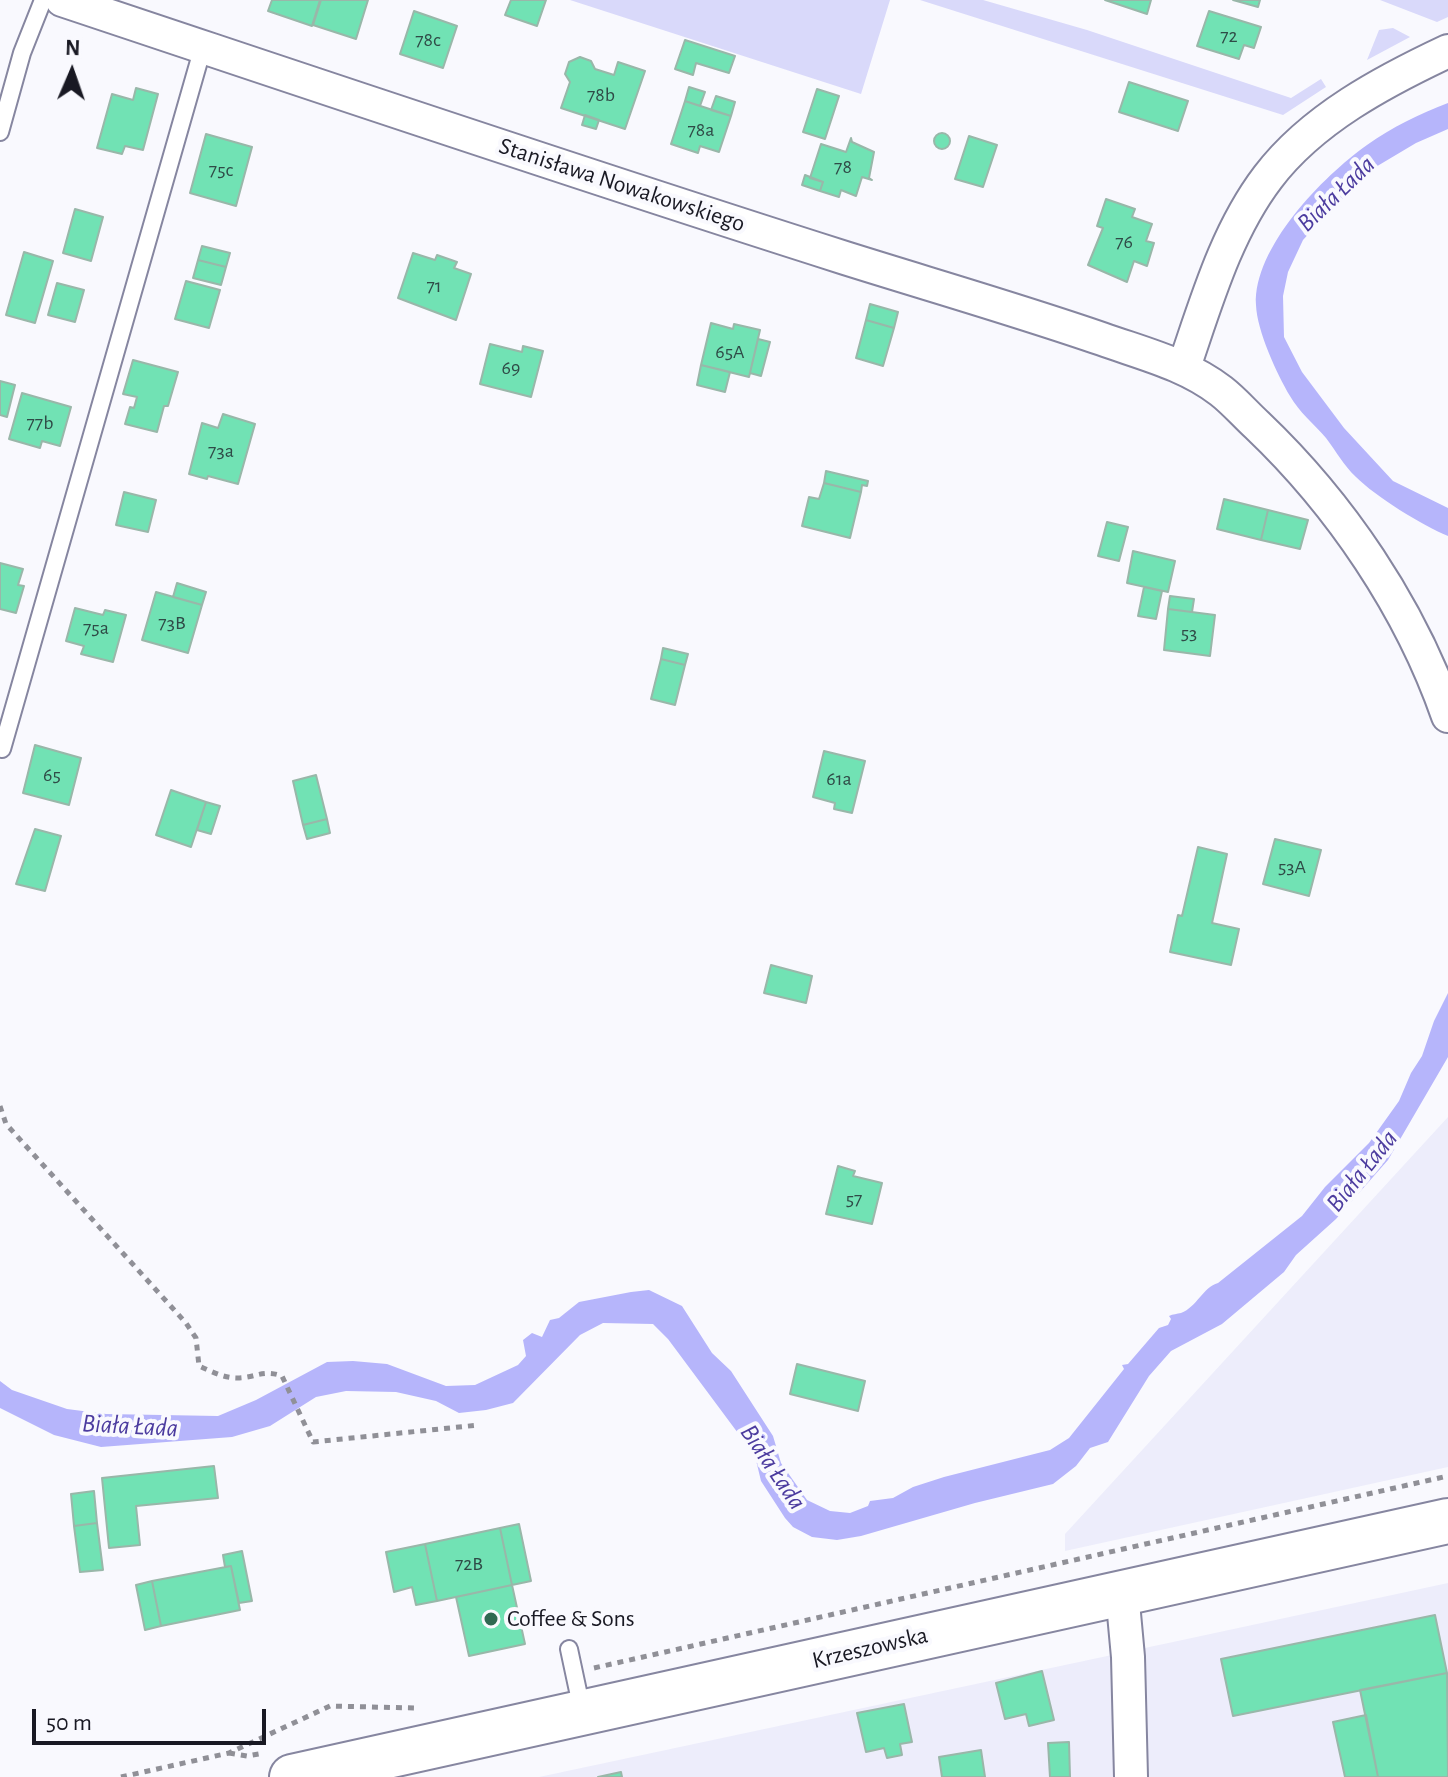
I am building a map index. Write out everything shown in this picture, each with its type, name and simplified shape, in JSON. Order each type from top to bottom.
[{"type":"main road","name":"Krzeszowska","points":[[292,1777],[578,1692],[1122,1592],[1448,1521]]},
{"type":"street","name":"Stanisława Nowakowskiego","points":[[62,0],[1184,367],[1222,392],[1268,436],[1311,481],[1344,523],[1399,608],[1448,716]]},
{"type":"street","points":[[1184,367],[1224,255],[1243,216],[1268,177],[1307,136],[1351,104],[1448,51]]},
{"type":"street","points":[[1122,1592],[1128,1657],[1131,1777]]},
{"type":"lane","points":[[0,132],[22,53],[43,0]]},
{"type":"lane","points":[[2,749],[203,47]]},
{"type":"lane","points":[[569,1649],[578,1692]]},
{"type":"path","points":[[0,1106],[6,1124],[186,1323],[196,1338],[199,1366],[224,1377],[241,1378],[268,1371],[282,1376],[313,1442],[479,1425]]},
{"type":"path","points":[[578,1692],[1448,1476]]},
{"type":"path","points":[[121,1777],[229,1753],[330,1706],[415,1708],[429,1705]]},
{"type":"shaded area","points":[[570,0],[890,0],[861,94]]},
{"type":"shaded area","points":[[920,0],[983,0],[1087,30],[1291,98],[1321,79],[1326,87],[1283,115]]},
{"type":"shaded area","points":[[1380,0],[1448,0],[1448,17],[1437,22]]},
{"type":"shaded area","points":[[1393,28],[1410,37],[1367,60],[1379,30]]},
{"type":"shaded area","points":[[1448,1117],[1448,1467],[1065,1551],[1065,1534]]},
{"type":"shaded area","points":[[1448,1583],[1448,1777],[539,1777],[1173,1642]]},
{"type":"water","name":"Biała Łada","points":[[1448,103],[1448,129],[1416,143],[1374,168],[1303,240],[1288,272],[1283,296],[1284,337],[1302,372],[1344,428],[1393,481],[1448,508],[1448,536],[1387,502],[1348,468],[1285,387],[1264,339],[1256,305],[1258,283],[1266,260],[1294,215],[1312,194],[1349,158],[1376,138]]},
{"type":"water","name":"Biała Łada","points":[[1448,993],[1448,1057],[1388,1160],[1336,1219],[1296,1255],[1284,1272],[1222,1324],[1171,1351],[1149,1376],[1108,1442],[1090,1448],[1076,1466],[1053,1484],[861,1536],[837,1540],[812,1537],[793,1527],[785,1518],[761,1481],[755,1456],[668,1339],[653,1324],[603,1323],[580,1335],[513,1403],[486,1410],[459,1413],[436,1401],[396,1392],[346,1391],[316,1397],[270,1426],[232,1437],[101,1447],[54,1435],[0,1408],[0,1381],[12,1390],[67,1409],[106,1414],[218,1416],[256,1400],[327,1362],[387,1364],[446,1386],[475,1385],[518,1365],[526,1356],[523,1340],[532,1333],[542,1337],[550,1320],[559,1318],[579,1302],[649,1290],[682,1306],[712,1353],[731,1371],[773,1436],[781,1463],[807,1500],[830,1511],[850,1513],[868,1506],[870,1501],[893,1498],[913,1487],[944,1477],[1050,1450],[1069,1438],[1124,1369],[1122,1365],[1128,1364],[1159,1328],[1168,1325],[1169,1316],[1187,1310],[1208,1289],[1302,1216],[1325,1187],[1369,1143],[1399,1101]]},
{"type":"building","points":[[272,0],[320,0],[312,26],[268,11]]},
{"type":"building","points":[[321,0],[368,0],[356,39],[313,25]]},
{"type":"building","points":[[511,0],[546,0],[537,26],[505,15]]},
{"type":"building","points":[[1105,0],[1151,0],[1147,14]]},
{"type":"building","points":[[1233,0],[1260,0],[1258,7]]},
{"type":"building","points":[[414,11],[457,26],[443,68],[400,54]]},
{"type":"building","points":[[1209,11],[1261,27],[1254,48],[1244,45],[1239,59],[1197,46]]},
{"type":"building","points":[[685,40],[735,56],[729,73],[696,63],[693,75],[675,69]]},
{"type":"building","points":[[580,57],[591,61],[595,69],[614,75],[618,62],[645,71],[625,129],[561,108],[570,82],[565,74],[569,62]]},
{"type":"building","points":[[1129,82],[1188,101],[1178,131],[1119,112]]},
{"type":"building","points":[[689,87],[705,92],[700,106],[685,101]]},
{"type":"building","points":[[136,88],[158,94],[143,150],[125,146],[122,154],[97,148],[112,94],[133,100]]},
{"type":"building","points":[[817,89],[839,96],[825,139],[803,132]]},
{"type":"building","points":[[716,96],[735,102],[731,116],[711,110]]},
{"type":"building","points":[[685,101],[731,116],[719,152],[700,146],[698,153],[671,144]]},
{"type":"building","points":[[585,115],[599,120],[596,129],[582,125]]},
{"type":"building","points":[[942,133],[948,135],[948,147],[942,149],[936,147],[934,141],[936,135]]},
{"type":"building","points":[[206,134],[252,147],[236,206],[190,193]]},
{"type":"building","points":[[969,136],[997,145],[983,187],[955,179]]},
{"type":"building","points":[[851,138],[852,142],[874,152],[869,178],[872,180],[862,177],[856,196],[841,190],[839,197],[820,191],[823,182],[810,178],[821,144],[846,152]]},
{"type":"building","points":[[805,175],[823,182],[820,191],[802,185]]},
{"type":"building","points":[[1106,199],[1135,209],[1132,217],[1152,224],[1146,241],[1154,243],[1147,266],[1134,261],[1127,282],[1088,265],[1103,228],[1097,226]]},
{"type":"building","points":[[75,209],[103,217],[91,261],[63,253]]},
{"type":"building","points":[[202,246],[230,253],[226,267],[198,260]]},
{"type":"building","points":[[24,252],[53,261],[35,323],[6,315]]},
{"type":"building","points":[[413,253],[435,260],[437,255],[457,262],[454,268],[471,274],[456,320],[398,298]]},
{"type":"building","points":[[198,260],[226,267],[221,285],[193,278]]},
{"type":"building","points":[[186,281],[220,290],[209,328],[175,319]]},
{"type":"building","points":[[57,283],[84,290],[75,322],[48,315]]},
{"type":"building","points":[[870,304],[898,312],[894,328],[866,320]]},
{"type":"building","points":[[866,320],[894,328],[883,366],[856,358]]},
{"type":"building","points":[[711,323],[733,329],[734,324],[760,330],[749,377],[701,365]]},
{"type":"building","points":[[758,339],[770,342],[761,376],[750,373]]},
{"type":"building","points":[[490,344],[522,352],[523,346],[543,351],[531,397],[480,384]]},
{"type":"building","points":[[133,360],[178,372],[157,432],[125,424],[137,397],[123,394]]},
{"type":"building","points":[[701,365],[730,372],[725,392],[697,385]]},
{"type":"building","points":[[0,381],[15,385],[7,417],[0,415]]},
{"type":"building","points":[[22,393],[71,407],[60,446],[42,441],[40,448],[9,439]]},
{"type":"building","points":[[223,414],[255,424],[238,484],[189,474],[202,423],[218,428]]},
{"type":"building","points":[[826,471],[868,481],[867,486],[862,485],[861,492],[824,483]]},
{"type":"building","points":[[824,483],[861,492],[850,538],[802,526],[809,497],[819,499]]},
{"type":"building","points":[[124,492],[156,500],[148,532],[116,525]]},
{"type":"building","points":[[1224,499],[1268,510],[1261,540],[1217,529]]},
{"type":"building","points":[[1268,510],[1308,520],[1300,549],[1261,540]]},
{"type":"building","points":[[1107,522],[1128,527],[1119,561],[1098,556]]},
{"type":"building","points":[[1133,551],[1175,561],[1168,592],[1127,583]]},
{"type":"building","points":[[0,563],[23,569],[18,585],[24,586],[16,613],[0,609]]},
{"type":"building","points":[[177,583],[206,592],[202,605],[173,597]]},
{"type":"building","points":[[1144,587],[1162,591],[1156,619],[1138,616]]},
{"type":"building","points":[[156,592],[202,605],[188,653],[142,640]]},
{"type":"building","points":[[1170,596],[1194,599],[1192,612],[1168,609]]},
{"type":"building","points":[[75,608],[103,615],[105,610],[126,615],[113,662],[81,654],[84,646],[66,641]]},
{"type":"building","points":[[1168,609],[1215,615],[1210,656],[1164,650]]},
{"type":"building","points":[[663,648],[688,654],[685,665],[661,659]]},
{"type":"building","points":[[661,659],[685,665],[675,705],[651,699]]},
{"type":"building","points":[[35,745],[81,758],[69,805],[23,793]]},
{"type":"building","points":[[824,751],[865,761],[852,813],[834,809],[835,803],[813,797]]},
{"type":"building","points":[[316,775],[327,819],[303,825],[293,781]]},
{"type":"building","points":[[171,790],[206,802],[191,847],[156,835]]},
{"type":"building","points":[[206,802],[220,806],[211,834],[197,830]]},
{"type":"building","points":[[327,819],[330,833],[307,839],[303,825]]},
{"type":"building","points":[[35,829],[61,836],[45,891],[16,884]]},
{"type":"building","points":[[1275,839],[1321,850],[1309,896],[1263,884]]},
{"type":"building","points":[[1198,847],[1227,854],[1212,923],[1239,929],[1231,965],[1170,952]]},
{"type":"building","points":[[771,965],[812,976],[806,1003],[764,993]]},
{"type":"building","points":[[838,1166],[855,1171],[853,1176],[882,1183],[872,1224],[826,1214]]},
{"type":"building","points":[[797,1364],[865,1381],[858,1411],[790,1394]]},
{"type":"building","points":[[214,1466],[218,1498],[136,1506],[140,1545],[109,1548],[102,1478]]},
{"type":"building","points":[[94,1491],[97,1523],[74,1526],[71,1494]]},
{"type":"building","points":[[97,1523],[103,1570],[80,1572],[74,1526]]},
{"type":"building","points":[[519,1524],[531,1581],[512,1585],[500,1528]]},
{"type":"building","points":[[500,1528],[512,1585],[437,1601],[425,1544]]},
{"type":"building","points":[[425,1544],[437,1601],[416,1605],[412,1587],[394,1592],[386,1552]]},
{"type":"building","points":[[242,1551],[252,1601],[239,1603],[231,1566],[225,1567],[223,1555]]},
{"type":"building","points":[[231,1566],[240,1610],[161,1626],[152,1581]]},
{"type":"building","points":[[152,1581],[161,1626],[145,1630],[136,1585]]},
{"type":"building","points":[[512,1585],[525,1644],[469,1656],[456,1597]]},
{"type":"building","points":[[1435,1615],[1447,1673],[1233,1716],[1221,1659]]},
{"type":"building","points":[[1042,1671],[1054,1720],[1029,1726],[1026,1714],[1005,1719],[996,1683]]},
{"type":"building","points":[[1447,1673],[1448,1777],[1378,1777],[1360,1690]]},
{"type":"building","points":[[904,1704],[912,1742],[900,1744],[902,1755],[887,1758],[884,1748],[866,1752],[857,1713]]},
{"type":"building","points":[[1366,1715],[1378,1777],[1345,1777],[1333,1722]]},
{"type":"building","points":[[1069,1742],[1070,1777],[1050,1777],[1048,1743]]},
{"type":"building","points":[[981,1750],[985,1777],[942,1777],[939,1757]]},
{"type":"building","points":[[621,1772],[622,1777],[598,1777]]},
{"type":"place","name":"Coffee & Sons","points":[[491,1619]]}]
